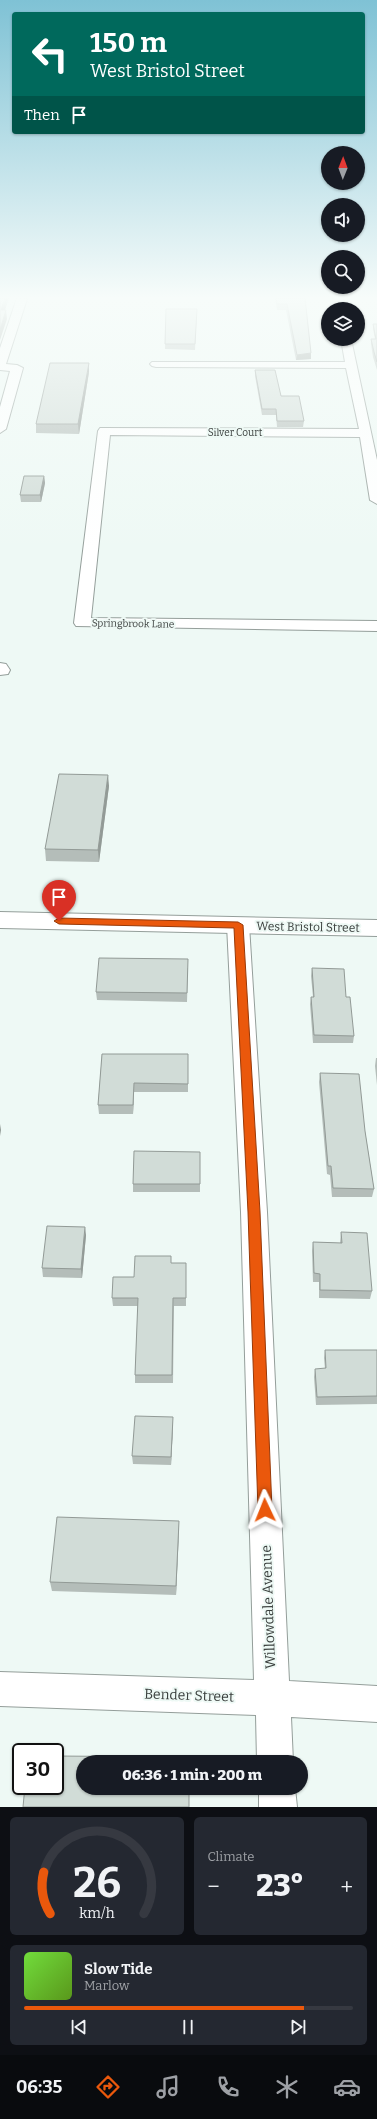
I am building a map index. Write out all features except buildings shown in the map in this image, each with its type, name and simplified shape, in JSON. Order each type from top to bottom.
[{"type":"main road","name":"West Bristol Street","points":[[0,920],[377,928]]},
{"type":"street","points":[[0,429],[13,382]]},
{"type":"street","points":[[356,382],[377,500]]},
{"type":"street","name":"Silver Court","points":[[104,431],[366,433]]},
{"type":"street","name":"Springbrook Lane","points":[[104,431],[82,623],[377,626]]},
{"type":"street","name":"Willowdale Avenue","points":[[238,925],[254,1212],[271,1698],[275,1755]]},
{"type":"street","name":"Bender Street","points":[[0,1689],[271,1698],[377,1704]]},
{"type":"street","points":[[277,1795],[278,1807]]},
{"type":"route","points":[[59,921],[238,925],[254,1212],[265,1510]]}]
